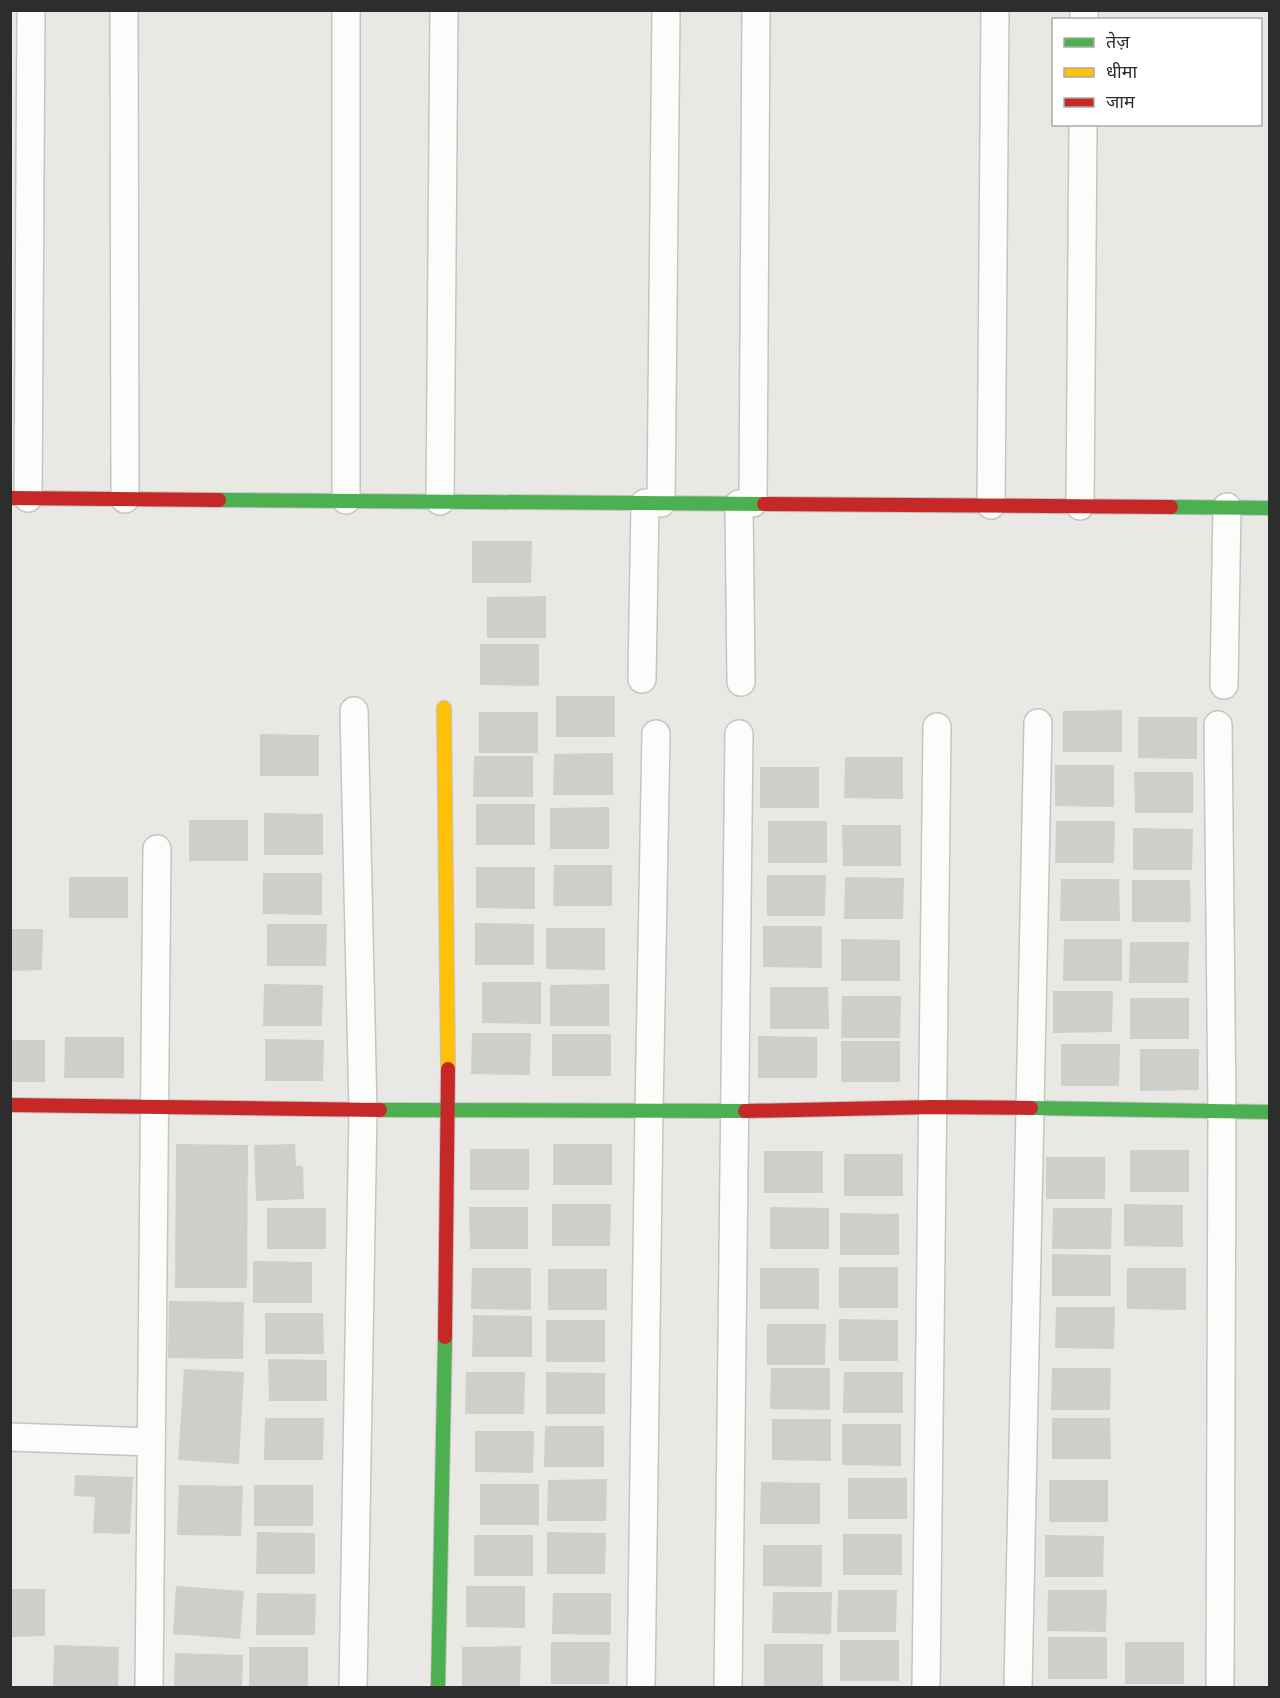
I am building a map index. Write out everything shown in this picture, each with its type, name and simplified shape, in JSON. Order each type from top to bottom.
[{"type":"street","points":[[31,10],[19,498],[1269,508]]},
{"type":"street","points":[[124,10],[125,499]]},
{"type":"street","points":[[346,10],[346,500]]},
{"type":"street","points":[[440,501],[444,10]]},
{"type":"street","points":[[642,679],[653,503],[666,10]]},
{"type":"street","points":[[741,682],[756,10]]},
{"type":"street","points":[[991,505],[995,10]]},
{"type":"street","points":[[1080,506],[1083,126]]},
{"type":"street","points":[[1224,685],[1227,507]]},
{"type":"street","points":[[438,1688],[449,1112],[444,708]]},
{"type":"street","points":[[353,1688],[363,1110],[354,711]]},
{"type":"street","points":[[1018,1688],[1038,723]]},
{"type":"street","points":[[1218,725],[1222,1112],[1220,1688]]},
{"type":"street","points":[[926,1688],[937,727]]},
{"type":"street","points":[[641,1688],[657,734]]},
{"type":"street","points":[[728,1688],[739,734]]},
{"type":"street","points":[[149,1688],[157,849]]},
{"type":"street","points":[[10,1105],[449,1112],[1030,1107],[1269,1112]]},
{"type":"street","points":[[10,1437],[151,1442]]},
{"type":"building","points":[[472,541],[532,541],[531,583],[472,583]]},
{"type":"building","points":[[546,596],[546,638],[487,638],[487,597]]},
{"type":"building","points":[[480,644],[539,644],[539,686],[480,685]]},
{"type":"building","points":[[556,696],[615,696],[615,737],[556,737]]},
{"type":"building","points":[[1122,710],[1122,752],[1063,752],[1063,711]]},
{"type":"building","points":[[479,712],[538,712],[538,753],[479,753]]},
{"type":"building","points":[[1138,717],[1197,717],[1197,759],[1138,758]]},
{"type":"building","points":[[260,734],[319,735],[319,776],[260,776]]},
{"type":"building","points":[[613,753],[613,795],[553,795],[554,754]]},
{"type":"building","points":[[474,756],[533,756],[533,797],[473,797]]},
{"type":"building","points":[[845,757],[903,757],[903,799],[844,798]]},
{"type":"building","points":[[1055,765],[1114,765],[1114,807],[1055,806]]},
{"type":"building","points":[[760,767],[819,767],[819,808],[760,808]]},
{"type":"building","points":[[1134,772],[1193,772],[1193,813],[1135,813]]},
{"type":"building","points":[[476,804],[535,804],[535,845],[476,845]]},
{"type":"building","points":[[609,807],[609,849],[550,849],[550,808]]},
{"type":"building","points":[[264,813],[323,814],[323,855],[264,855]]},
{"type":"building","points":[[189,820],[248,820],[248,861],[189,861]]},
{"type":"building","points":[[768,821],[827,821],[827,863],[768,863]]},
{"type":"building","points":[[1056,821],[1115,821],[1114,863],[1055,863]]},
{"type":"building","points":[[842,825],[901,825],[901,866],[843,866]]},
{"type":"building","points":[[1133,828],[1193,829],[1192,870],[1133,870]]},
{"type":"building","points":[[554,865],[612,865],[612,906],[553,906]]},
{"type":"building","points":[[476,867],[535,867],[535,909],[476,908]]},
{"type":"building","points":[[263,873],[322,873],[322,915],[263,914]]},
{"type":"building","points":[[767,875],[826,875],[825,916],[767,916]]},
{"type":"building","points":[[69,877],[128,877],[128,918],[69,918]]},
{"type":"building","points":[[845,877],[904,878],[903,919],[844,919]]},
{"type":"building","points":[[1061,879],[1119,879],[1120,921],[1060,921]]},
{"type":"building","points":[[1132,880],[1190,880],[1191,922],[1132,922]]},
{"type":"building","points":[[475,923],[534,924],[534,965],[475,965]]},
{"type":"building","points":[[267,924],[327,924],[326,966],[267,966]]},
{"type":"building","points":[[763,926],[822,926],[822,968],[763,967]]},
{"type":"building","points":[[546,928],[605,928],[605,970],[546,969]]},
{"type":"building","points":[[10,929],[43,929],[42,970],[10,971]]},
{"type":"building","points":[[841,939],[900,940],[900,981],[841,981]]},
{"type":"building","points":[[1064,939],[1122,939],[1122,981],[1063,981]]},
{"type":"building","points":[[1130,942],[1189,942],[1188,983],[1129,983]]},
{"type":"building","points":[[482,982],[541,982],[541,1024],[482,1023]]},
{"type":"building","points":[[264,984],[323,985],[322,1026],[263,1026]]},
{"type":"building","points":[[609,984],[609,1026],[550,1026],[550,985]]},
{"type":"building","points":[[770,987],[828,987],[829,1029],[770,1029]]},
{"type":"building","points":[[1053,991],[1113,991],[1112,1032],[1053,1033]]},
{"type":"building","points":[[842,996],[901,996],[900,1038],[841,1038]]},
{"type":"building","points":[[1130,998],[1189,998],[1189,1039],[1130,1039]]},
{"type":"building","points":[[472,1033],[531,1033],[530,1075],[471,1074]]},
{"type":"building","points":[[552,1034],[611,1034],[611,1076],[552,1076]]},
{"type":"building","points":[[758,1036],[817,1037],[817,1078],[758,1078]]},
{"type":"building","points":[[65,1037],[124,1037],[124,1078],[64,1078]]},
{"type":"building","points":[[265,1039],[324,1040],[323,1081],[265,1081]]},
{"type":"building","points":[[10,1040],[45,1040],[45,1082],[10,1082]]},
{"type":"building","points":[[841,1041],[900,1041],[900,1082],[841,1082]]},
{"type":"building","points":[[1061,1044],[1120,1044],[1119,1086],[1061,1086]]},
{"type":"building","points":[[1140,1049],[1199,1049],[1199,1090],[1140,1091]]},
{"type":"building","points":[[176,1144],[248,1145],[247,1288],[175,1288]]},
{"type":"building","points":[[295,1144],[296,1166],[303,1166],[304,1199],[256,1201],[254,1145]]},
{"type":"building","points":[[553,1144],[612,1144],[612,1185],[553,1185]]},
{"type":"building","points":[[470,1149],[529,1149],[529,1190],[470,1190]]},
{"type":"building","points":[[1130,1150],[1189,1150],[1189,1192],[1130,1192]]},
{"type":"building","points":[[764,1151],[823,1151],[823,1193],[764,1193]]},
{"type":"building","points":[[844,1154],[903,1154],[903,1196],[844,1196]]},
{"type":"building","points":[[1046,1157],[1105,1157],[1105,1199],[1046,1199]]},
{"type":"building","points":[[552,1204],[611,1204],[610,1246],[552,1246]]},
{"type":"building","points":[[1124,1204],[1183,1205],[1183,1247],[1124,1246]]},
{"type":"building","points":[[469,1207],[528,1207],[528,1249],[470,1249]]},
{"type":"building","points":[[770,1207],[829,1208],[829,1249],[770,1249]]},
{"type":"building","points":[[267,1208],[326,1208],[326,1249],[267,1249]]},
{"type":"building","points":[[1053,1208],[1112,1208],[1111,1249],[1052,1249]]},
{"type":"building","points":[[840,1213],[899,1214],[899,1255],[840,1255]]},
{"type":"building","points":[[1052,1254],[1111,1255],[1111,1296],[1052,1296]]},
{"type":"building","points":[[253,1261],[312,1262],[312,1303],[253,1303]]},
{"type":"building","points":[[839,1267],[898,1267],[898,1308],[839,1308]]},
{"type":"building","points":[[472,1268],[531,1268],[531,1310],[471,1309]]},
{"type":"building","points":[[760,1268],[819,1268],[819,1309],[760,1309]]},
{"type":"building","points":[[1127,1268],[1186,1268],[1186,1310],[1127,1309]]},
{"type":"building","points":[[548,1269],[607,1269],[607,1310],[548,1310]]},
{"type":"building","points":[[169,1301],[244,1302],[243,1359],[168,1358]]},
{"type":"building","points":[[1056,1307],[1115,1307],[1114,1349],[1055,1348]]},
{"type":"building","points":[[265,1313],[323,1313],[324,1354],[265,1354]]},
{"type":"building","points":[[473,1315],[532,1316],[532,1357],[472,1357]]},
{"type":"building","points":[[839,1319],[898,1320],[898,1361],[839,1361]]},
{"type":"building","points":[[546,1320],[605,1320],[605,1362],[546,1362]]},
{"type":"building","points":[[767,1324],[826,1324],[825,1365],[767,1365]]},
{"type":"building","points":[[268,1359],[327,1360],[327,1401],[269,1401]]},
{"type":"building","points":[[771,1368],[830,1368],[830,1410],[770,1409]]},
{"type":"building","points":[[1052,1368],[1111,1368],[1110,1410],[1051,1410]]},
{"type":"building","points":[[184,1369],[244,1372],[239,1464],[178,1460]]},
{"type":"building","points":[[466,1372],[525,1372],[524,1414],[465,1414]]},
{"type":"building","points":[[546,1372],[605,1373],[605,1414],[546,1414]]},
{"type":"building","points":[[844,1372],[903,1372],[903,1413],[843,1413]]},
{"type":"building","points":[[265,1418],[324,1418],[323,1460],[264,1460]]},
{"type":"building","points":[[1052,1418],[1110,1418],[1111,1459],[1052,1459]]},
{"type":"building","points":[[772,1419],[831,1419],[831,1461],[772,1460]]},
{"type":"building","points":[[842,1424],[901,1424],[901,1466],[842,1465]]},
{"type":"building","points":[[545,1426],[604,1426],[604,1467],[544,1467]]},
{"type":"building","points":[[475,1431],[534,1431],[533,1473],[475,1472]]},
{"type":"building","points":[[75,1475],[133,1477],[130,1534],[93,1533],[95,1497],[74,1496]]},
{"type":"building","points":[[848,1478],[907,1478],[907,1519],[848,1519]]},
{"type":"building","points":[[607,1479],[606,1521],[547,1521],[548,1480]]},
{"type":"building","points":[[1049,1480],[1108,1480],[1108,1522],[1049,1522]]},
{"type":"building","points":[[761,1482],[820,1483],[820,1524],[760,1524]]},
{"type":"building","points":[[480,1484],[539,1484],[539,1525],[480,1525]]},
{"type":"building","points":[[179,1485],[243,1486],[241,1536],[177,1535]]},
{"type":"building","points":[[254,1485],[313,1485],[313,1526],[254,1526]]},
{"type":"building","points":[[257,1532],[315,1533],[315,1574],[256,1574]]},
{"type":"building","points":[[547,1532],[606,1533],[605,1574],[547,1574]]},
{"type":"building","points":[[843,1534],[902,1534],[902,1575],[843,1575]]},
{"type":"building","points":[[474,1535],[533,1535],[533,1576],[474,1576]]},
{"type":"building","points":[[1045,1535],[1104,1536],[1103,1577],[1045,1577]]},
{"type":"building","points":[[763,1545],[822,1545],[822,1587],[763,1586]]},
{"type":"building","points":[[176,1586],[244,1591],[240,1639],[173,1634]]},
{"type":"building","points":[[466,1586],[525,1586],[525,1628],[466,1627]]},
{"type":"building","points":[[10,1589],[45,1589],[45,1636],[10,1637]]},
{"type":"building","points":[[838,1590],[897,1590],[896,1632],[837,1632]]},
{"type":"building","points":[[1048,1590],[1107,1590],[1106,1632],[1047,1631]]},
{"type":"building","points":[[773,1592],[832,1592],[831,1634],[772,1633]]},
{"type":"building","points":[[257,1593],[316,1594],[315,1635],[256,1635]]},
{"type":"building","points":[[553,1593],[611,1593],[611,1635],[552,1634]]},
{"type":"building","points":[[1048,1637],[1107,1637],[1107,1679],[1048,1679]]},
{"type":"building","points":[[840,1640],[899,1640],[899,1681],[840,1681]]},
{"type":"building","points":[[551,1642],[610,1642],[609,1684],[551,1684]]},
{"type":"building","points":[[1125,1642],[1184,1642],[1184,1684],[1125,1684]]},
{"type":"building","points":[[764,1644],[823,1644],[823,1686],[764,1686]]},
{"type":"building","points":[[54,1645],[119,1647],[118,1688],[53,1688]]},
{"type":"building","points":[[521,1646],[520,1688],[462,1688],[462,1647]]},
{"type":"building","points":[[249,1647],[308,1647],[308,1688],[249,1688]]},
{"type":"building","points":[[175,1653],[243,1655],[242,1688],[174,1688]]},
{"type":"traffic: fast","points":[[219,500],[764,504]]},
{"type":"traffic: fast","points":[[1171,507],[1270,508]]},
{"type":"traffic: fast","points":[[1031,1108],[1270,1112]]},
{"type":"traffic: fast","points":[[380,1110],[745,1111]]},
{"type":"traffic: fast","points":[[438,1688],[445,1337]]},
{"type":"traffic: slow","points":[[444,708],[448,1069]]},
{"type":"traffic: jam","points":[[10,498],[219,500]]},
{"type":"traffic: jam","points":[[764,504],[1171,507]]},
{"type":"traffic: jam","points":[[445,1337],[448,1069]]},
{"type":"traffic: jam","points":[[10,1105],[380,1110]]},
{"type":"traffic: jam","points":[[745,1111],[933,1107],[1031,1108]]}]
